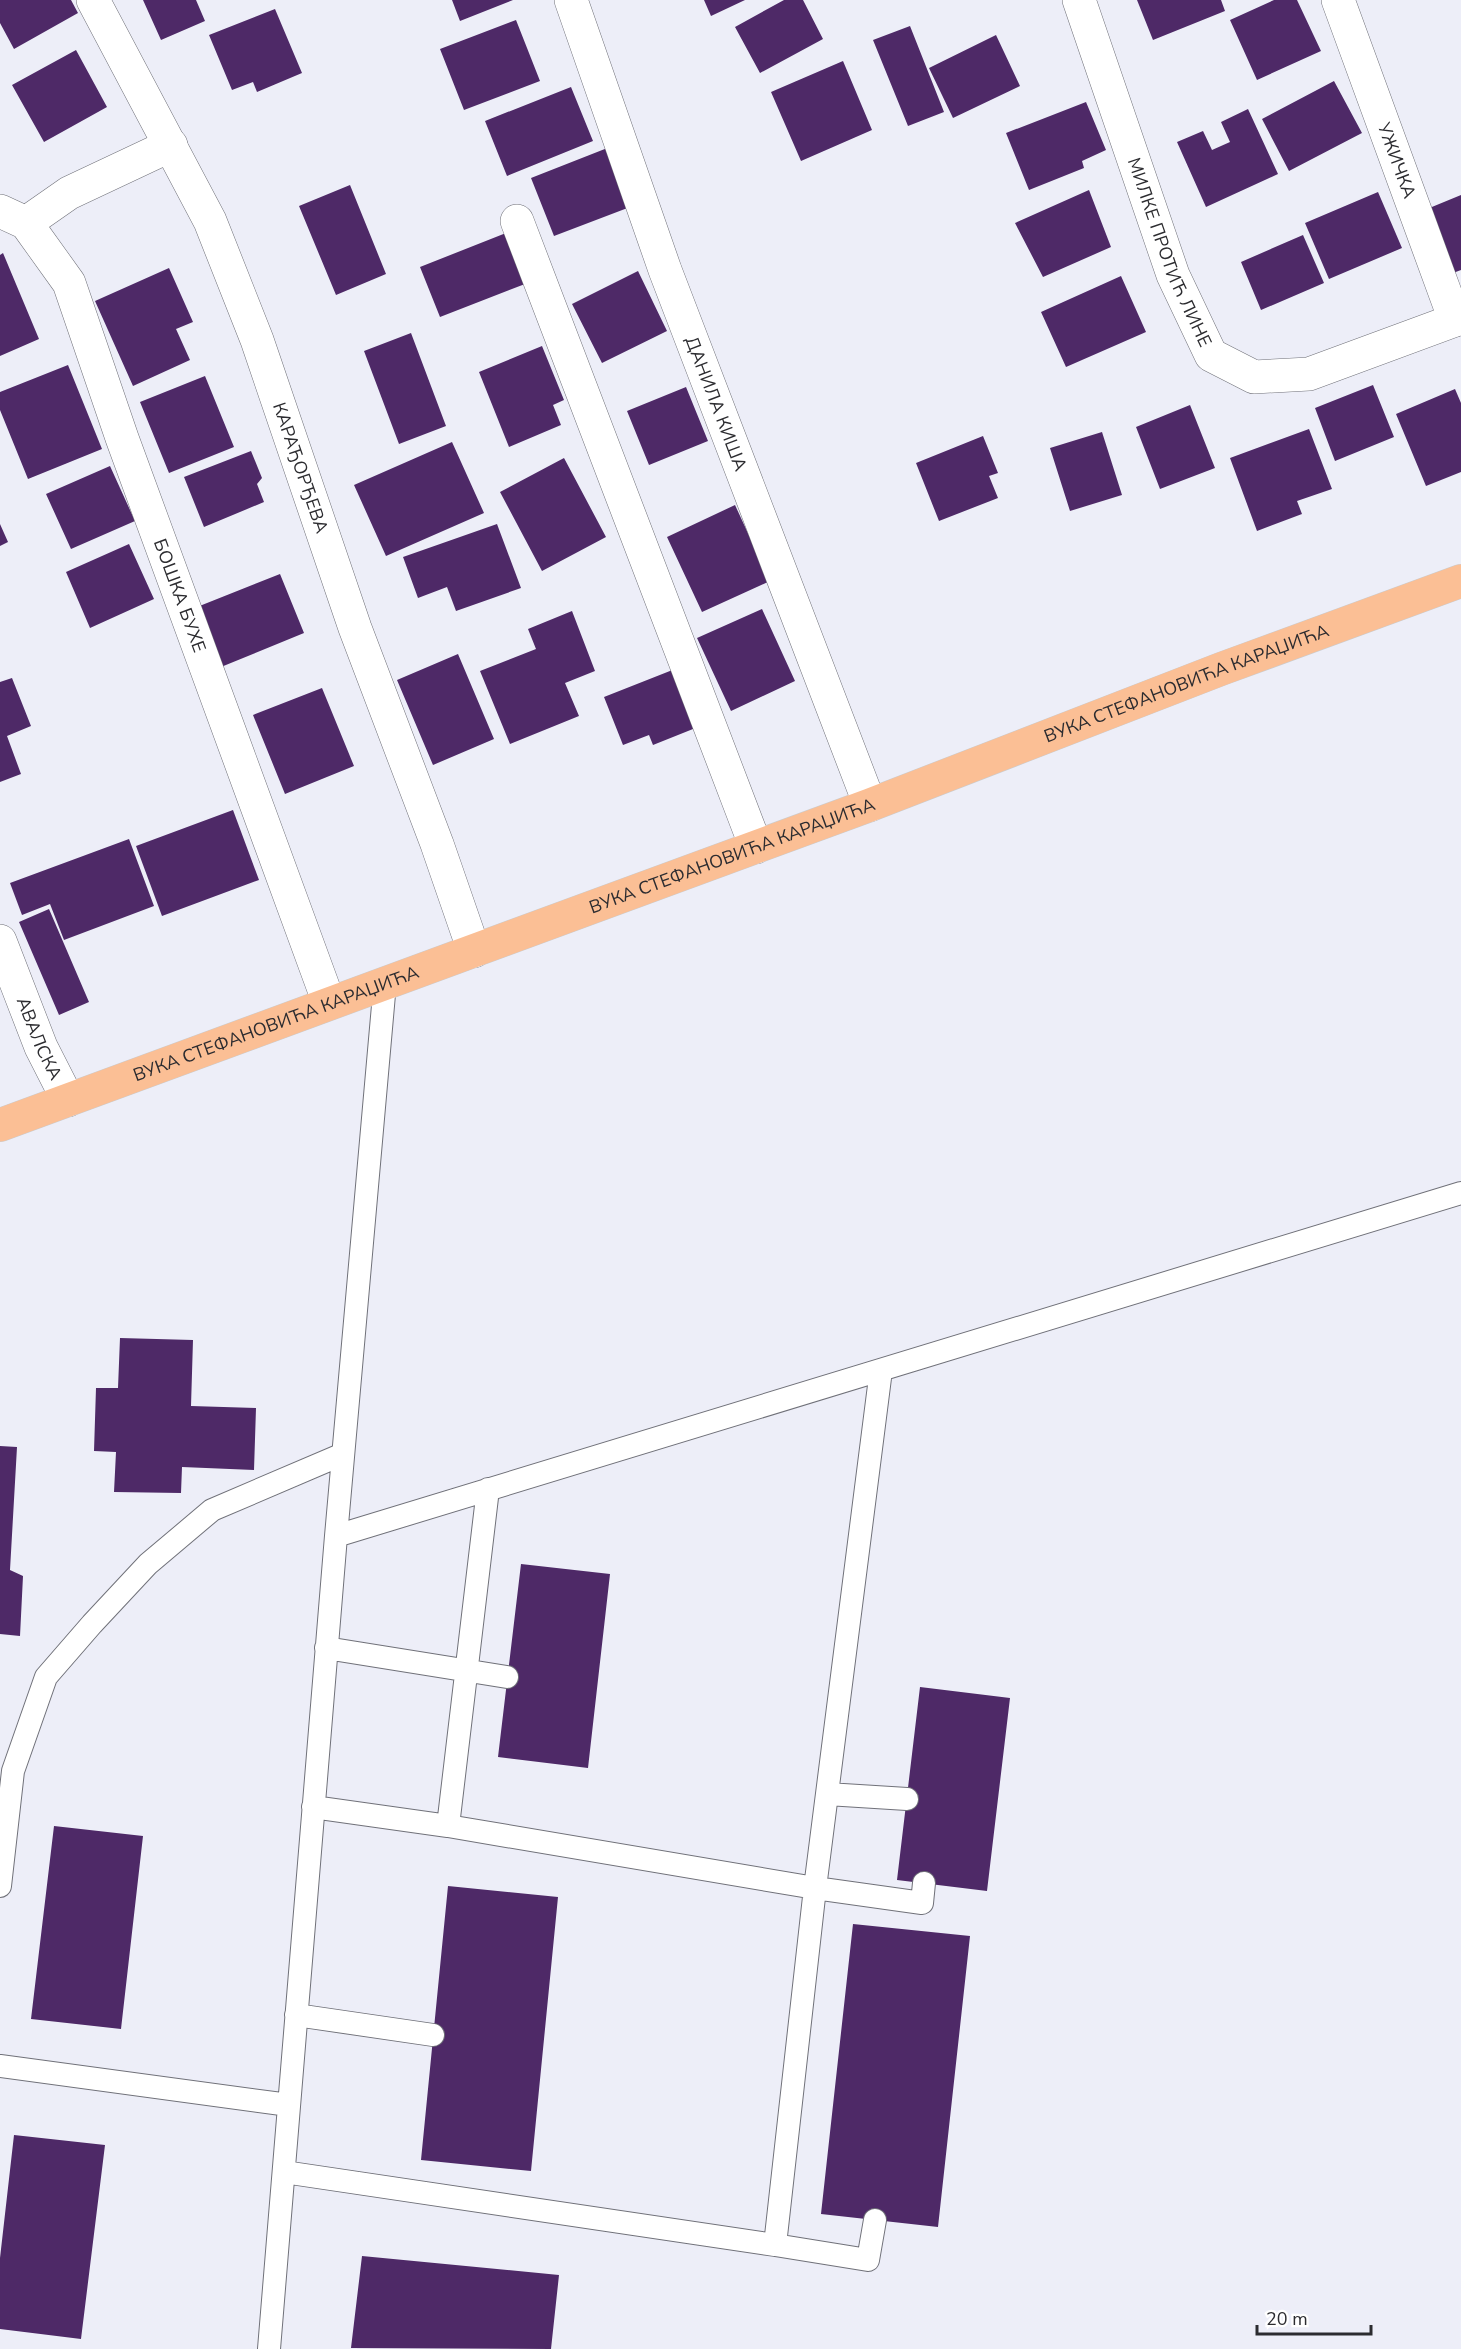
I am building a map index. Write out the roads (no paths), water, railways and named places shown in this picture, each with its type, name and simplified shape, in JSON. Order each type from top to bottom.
[{"type":"main road","name":"ВУКА СТЕФАНОВИЋА КАРАЏИЋА","points":[[0,1125],[870,805],[1221,669],[1461,581]]},
{"type":"street","name":"КАРАЂОРЂЕВА","points":[[93,0],[210,221],[256,340],[355,628],[437,844],[474,951]]},
{"type":"street","name":"ДАНИЛА КИША","points":[[571,0],[665,270],[870,805]]},
{"type":"street","name":"МИЛКЕ ПРОТИЋ ЛИНЕ","points":[[1079,0],[1173,275],[1211,355],[1254,377],[1309,374],[1458,319]]},
{"type":"street","name":"УЖИЧКА","points":[[1338,0],[1458,319]]},
{"type":"street","points":[[13,217],[69,194],[171,145]]},
{"type":"street","name":"БОШКА БУХЕ","points":[[13,217],[69,283],[122,438],[329,1003]]},
{"type":"street","points":[[517,221],[756,847]]},
{"type":"street","name":"АВАЛСКА","points":[[0,941],[41,1047],[68,1100]]},
{"type":"lane","points":[[269,2349],[326,1648],[386,983]]},
{"type":"lane","points":[[336,1536],[1461,1193]]},
{"type":"lane","points":[[775,2245],[815,1888],[881,1370]]},
{"type":"lane","points":[[0,1886],[13,1772],[46,1677],[148,1564],[212,1510],[343,1454]]},
{"type":"lane","points":[[448,1826],[488,1489]]},
{"type":"lane","points":[[326,1648],[507,1677]]},
{"type":"lane","points":[[827,1794],[907,1799]]},
{"type":"lane","points":[[313,1807],[448,1826],[815,1888],[922,1903],[924,1883]]},
{"type":"lane","points":[[296,2015],[434,2035]]},
{"type":"lane","points":[[0,2066],[289,2104]]},
{"type":"lane","points":[[284,2172],[868,2260],[875,2220]]}]
